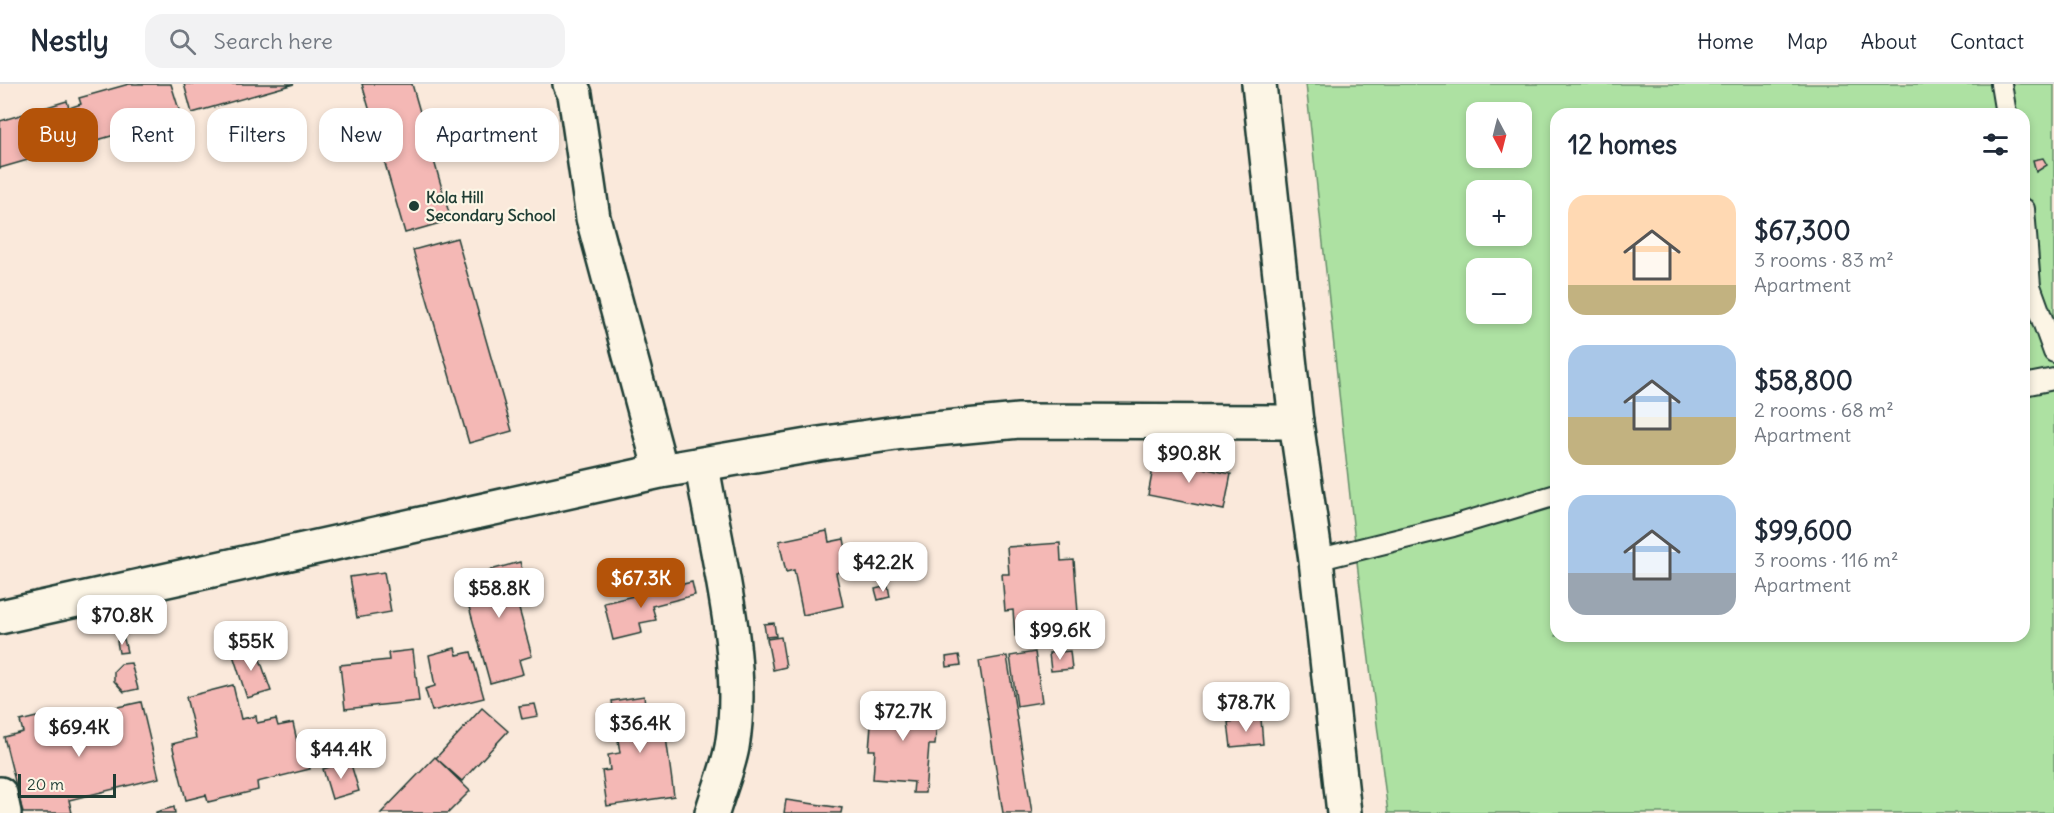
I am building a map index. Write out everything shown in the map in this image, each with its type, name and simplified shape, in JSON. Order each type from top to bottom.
[{"type":"street","points":[[570,84],[575,94],[593,218],[661,471]]},
{"type":"street","points":[[1259,84],[1296,422],[1316,560],[1344,813]]},
{"type":"street","points":[[0,617],[661,471],[702,466],[819,444],[996,422],[1296,422]]},
{"type":"street","points":[[702,466],[728,615],[736,693],[732,748],[712,813]]},
{"type":"street","points":[[0,794],[4,813]]},
{"type":"lane","points":[[2001,84],[2005,108]]},
{"type":"lane","points":[[2030,286],[2054,352]]},
{"type":"lane","points":[[2030,384],[2054,379]]},
{"type":"lane","points":[[1316,560],[1398,541],[1550,497]]},
{"type":"green space","points":[[1306,84],[2054,84],[2054,813],[1388,813],[1358,571]]},
{"type":"building","points":[[129,84],[171,84],[178,108],[110,108],[110,136],[98,140],[98,108],[69,108],[81,104],[79,98]]},
{"type":"building","points":[[184,84],[294,84],[195,112],[195,108],[191,108]]},
{"type":"building","points":[[362,84],[412,84],[419,108],[415,108],[415,162],[434,162],[451,220],[405,233],[385,162],[403,162],[403,108],[369,108]]},
{"type":"building","points":[[67,101],[69,108],[44,108]]},
{"type":"building","points":[[18,116],[18,162],[21,162],[0,168],[0,121]]},
{"type":"building","points":[[2043,158],[2047,165],[2036,172],[2033,160]]},
{"type":"building","points":[[457,238],[512,431],[469,443],[413,250]]},
{"type":"building","points":[[1155,458],[1231,474],[1224,510],[1148,495]]},
{"type":"building","points":[[827,531],[829,542],[844,539],[850,569],[836,573],[843,606],[803,615],[794,570],[786,572],[779,541]]},
{"type":"building","points":[[1060,543],[1061,561],[1074,560],[1078,613],[1067,614],[1068,632],[1015,636],[1013,610],[1005,611],[1002,574],[1009,574],[1007,547]]},
{"type":"building","points":[[520,562],[529,594],[516,598],[532,656],[519,660],[523,674],[490,683],[461,578]]},
{"type":"building","points":[[384,572],[391,612],[357,618],[350,577]]},
{"type":"building","points":[[692,582],[695,595],[652,606],[656,620],[640,623],[642,633],[613,640],[604,603]]},
{"type":"building","points":[[888,586],[890,597],[878,600],[875,589]]},
{"type":"building","points":[[774,623],[776,636],[766,637],[764,624]]},
{"type":"building","points":[[781,637],[786,667],[773,670],[767,639]]},
{"type":"building","points":[[124,639],[127,652],[119,653],[117,641]]},
{"type":"building","points":[[255,645],[271,691],[247,698],[232,652]]},
{"type":"building","points":[[455,648],[457,655],[471,652],[484,698],[432,711],[425,689],[435,686],[429,655]]},
{"type":"building","points":[[413,650],[419,701],[345,709],[340,665],[389,660],[388,653]]},
{"type":"building","points":[[1070,651],[1072,669],[1051,671],[1049,653]]},
{"type":"building","points":[[1035,652],[1042,702],[1017,706],[1010,656]]},
{"type":"building","points":[[959,655],[961,665],[947,667],[946,657]]},
{"type":"building","points":[[1007,656],[1032,813],[1003,813],[979,661]]},
{"type":"building","points":[[131,663],[138,689],[124,692],[114,681],[114,671],[121,664]]},
{"type":"building","points":[[233,685],[241,719],[256,716],[257,723],[276,719],[278,726],[293,723],[297,741],[303,739],[310,769],[257,782],[258,790],[208,802],[206,795],[186,800],[172,744],[196,738],[186,697]]},
{"type":"building","points":[[644,696],[646,713],[671,709],[676,736],[666,737],[674,796],[607,806],[602,771],[610,770],[608,755],[620,753],[612,701]]},
{"type":"building","points":[[873,701],[938,706],[935,745],[929,745],[925,793],[913,793],[914,782],[873,779],[875,750],[869,750]]},
{"type":"building","points":[[141,702],[159,778],[69,800],[72,813],[23,813],[4,737],[23,732],[20,721],[53,713],[57,727],[86,718],[87,721],[109,715],[108,709]]},
{"type":"building","points":[[535,704],[538,716],[522,719],[519,706]]},
{"type":"building","points":[[482,708],[508,731],[462,781],[436,758]]},
{"type":"building","points":[[1261,719],[1263,744],[1231,747],[1228,722]]},
{"type":"building","points":[[435,757],[470,791],[448,813],[381,813]]},
{"type":"building","points":[[350,761],[359,791],[332,799],[323,769]]},
{"type":"building","points":[[786,800],[842,808],[841,813],[784,813]]},
{"type":"building","points":[[174,807],[175,813],[156,813],[156,812]]},
{"type":"place","name":"Kola Hill Secondary School","points":[[414,206]]}]
